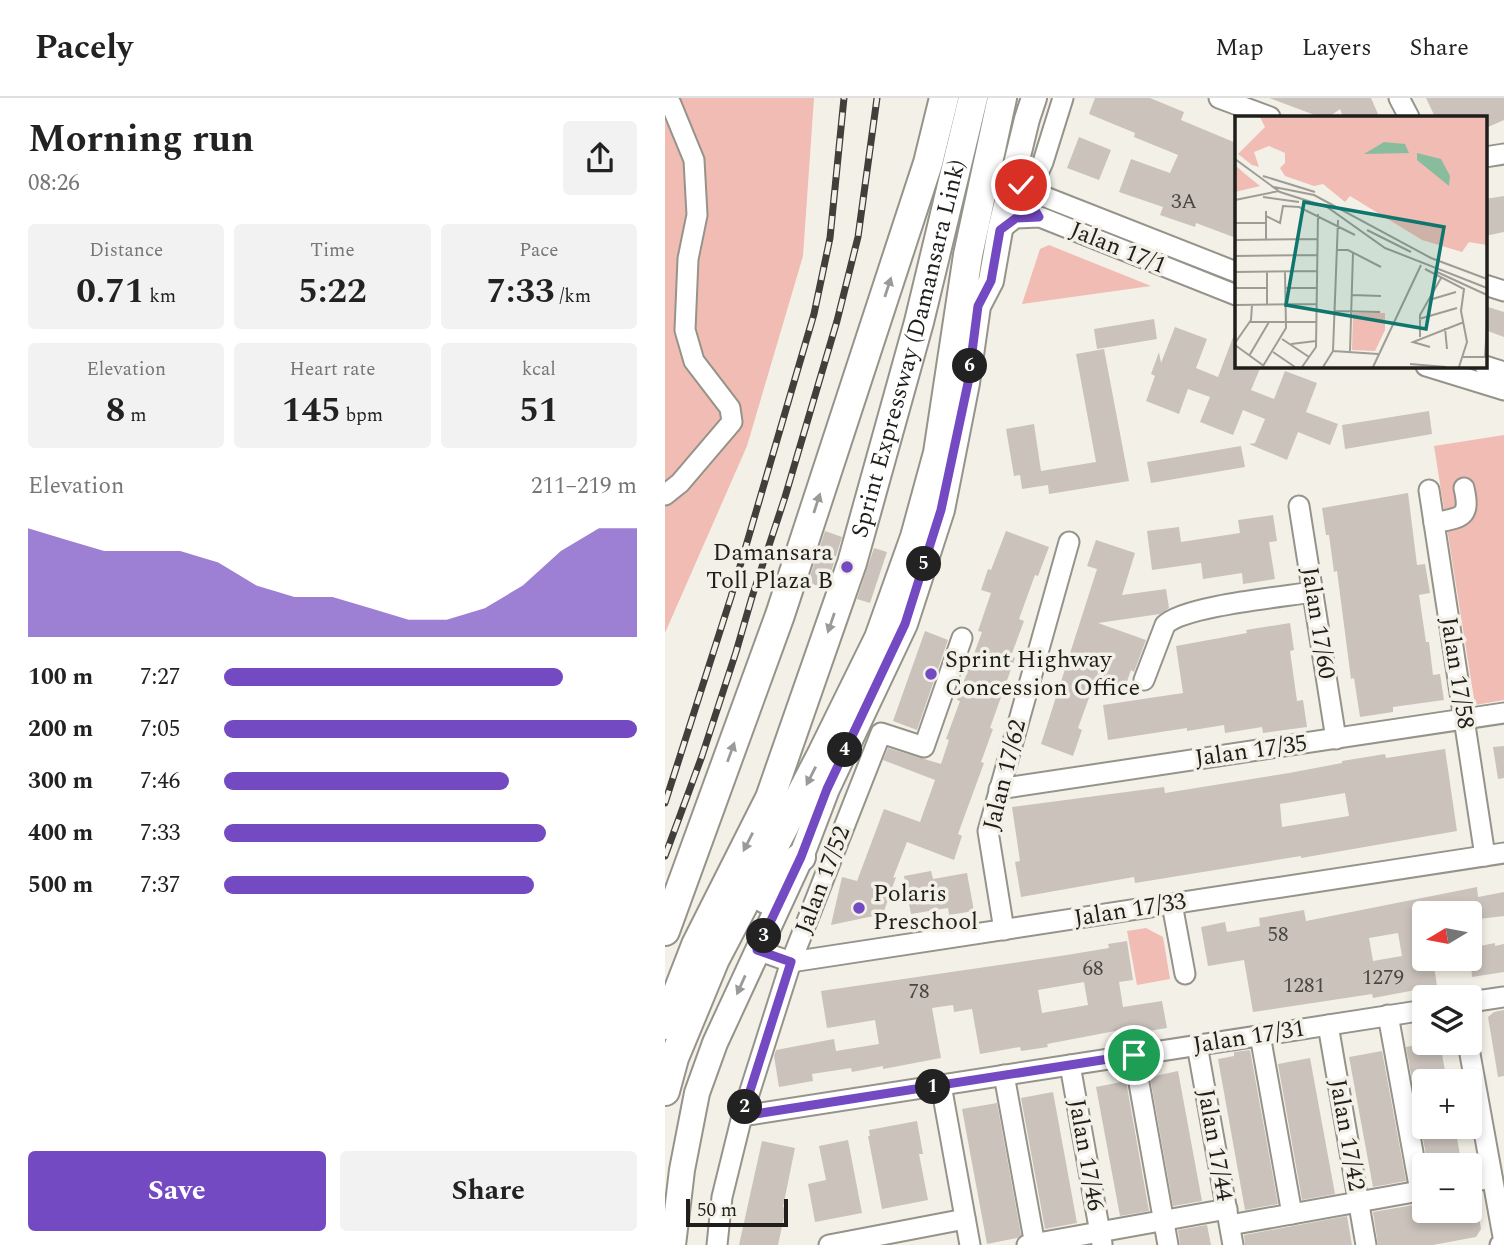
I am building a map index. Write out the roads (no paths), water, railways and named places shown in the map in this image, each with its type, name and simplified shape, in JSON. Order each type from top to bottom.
[{"type":"highway","name":"Sprint Expressway (Damansara Link)","points":[[665,931],[781,615],[928,163],[944,98]]},
{"type":"highway","name":"Sprint Expressway (Damansara Link)","points":[[676,1025],[696,945],[770,798],[852,563],[919,321],[973,98]]},
{"type":"highway","points":[[665,1091],[674,1058],[676,1025],[715,959],[879,638],[915,537],[938,453],[968,255],[1002,100]]},
{"type":"highway","points":[[978,306],[979,276],[1004,141],[1002,100]]},
{"type":"highway","points":[[676,1025],[699,1020],[707,1013],[773,884],[782,870],[801,857]]},
{"type":"main road","points":[[673,1245],[682,1170],[697,1093],[715,1042],[801,857],[827,789],[905,624],[937,523],[968,383],[978,306],[991,281],[1000,230],[1034,98]]},
{"type":"street","points":[[665,98],[671,104],[694,160],[697,215],[688,259],[685,330],[694,361],[730,408],[732,422],[680,483],[665,495]]},
{"type":"street","points":[[1039,217],[1033,207],[1030,191],[1044,162],[1063,98]]},
{"type":"street","points":[[1219,98],[1266,116]]},
{"type":"street","points":[[1258,98],[1268,116]]},
{"type":"street","points":[[1399,98],[1408,116]]},
{"type":"street","points":[[1044,162],[1044,182],[1049,194],[1061,203]]},
{"type":"street","points":[[1016,166],[1021,185],[1030,191]]},
{"type":"street","name":"Jalan 17/1","points":[[1030,191],[1235,272]]},
{"type":"street","name":"Jalan 17/1","points":[[1000,230],[1016,218],[1039,217],[1235,295]]},
{"type":"street","points":[[1487,286],[1504,292]]},
{"type":"street","points":[[1487,367],[1504,372]]},
{"type":"street","points":[[1432,368],[1504,390]]},
{"type":"street","points":[[1434,523],[1463,516],[1468,504],[1464,488]]},
{"type":"street","name":"Jalan 17/58","points":[[1429,490],[1464,719],[1495,855]]},
{"type":"street","name":"Jalan 17/60","points":[[1299,506],[1336,739]]},
{"type":"street","name":"Jalan 17/62","points":[[1004,930],[988,831],[1069,542]]},
{"type":"street","points":[[1144,680],[1165,625],[1171,619],[1198,611],[1313,592]]},
{"type":"street","name":"Jalan 17/52","points":[[717,1245],[722,1197],[742,1116],[791,962],[881,733],[924,747],[962,638]]},
{"type":"street","name":"Jalan 17/35","points":[[999,789],[1504,713]]},
{"type":"street","name":"Jalan 17/33","points":[[757,950],[791,962],[1495,855]]},
{"type":"street","points":[[1172,904],[1185,974]]},
{"type":"street","points":[[1482,1000],[1504,997]]},
{"type":"street","name":"Jalan 17/31","points":[[742,1116],[1412,1012]]},
{"type":"street","points":[[1388,1015],[1415,1153]]},
{"type":"street","name":"Jalan 17/42","points":[[1328,1025],[1366,1245]]},
{"type":"street","points":[[1260,1035],[1292,1214]]},
{"type":"street","name":"Jalan 17/44","points":[[1197,1045],[1233,1245]]},
{"type":"street","points":[[1134,1055],[1168,1245]]},
{"type":"street","points":[[1470,1055],[1502,1244]]},
{"type":"street","name":"Jalan 17/46","points":[[1070,1065],[1101,1239]]},
{"type":"street","points":[[1005,1075],[1033,1244],[1101,1239],[1164,1221],[1292,1214],[1412,1193]]},
{"type":"street","points":[[941,1085],[970,1245]]},
{"type":"street","points":[[1482,1180],[1492,1178]]},
{"type":"street","points":[[829,1245],[965,1219]]},
{"type":"railway","points":[[665,803],[731,597],[814,314],[830,238],[844,98]]},
{"type":"railway","points":[[665,856],[736,652],[837,321],[858,237],[877,98]]},
{"type":"place","name":"Damansara Toll Plaza B","points":[[847,567]]},
{"type":"place","name":"Sprint Highway Concession Office","points":[[931,674]]},
{"type":"place","name":"Polaris Preschool","points":[[859,908]]}]
